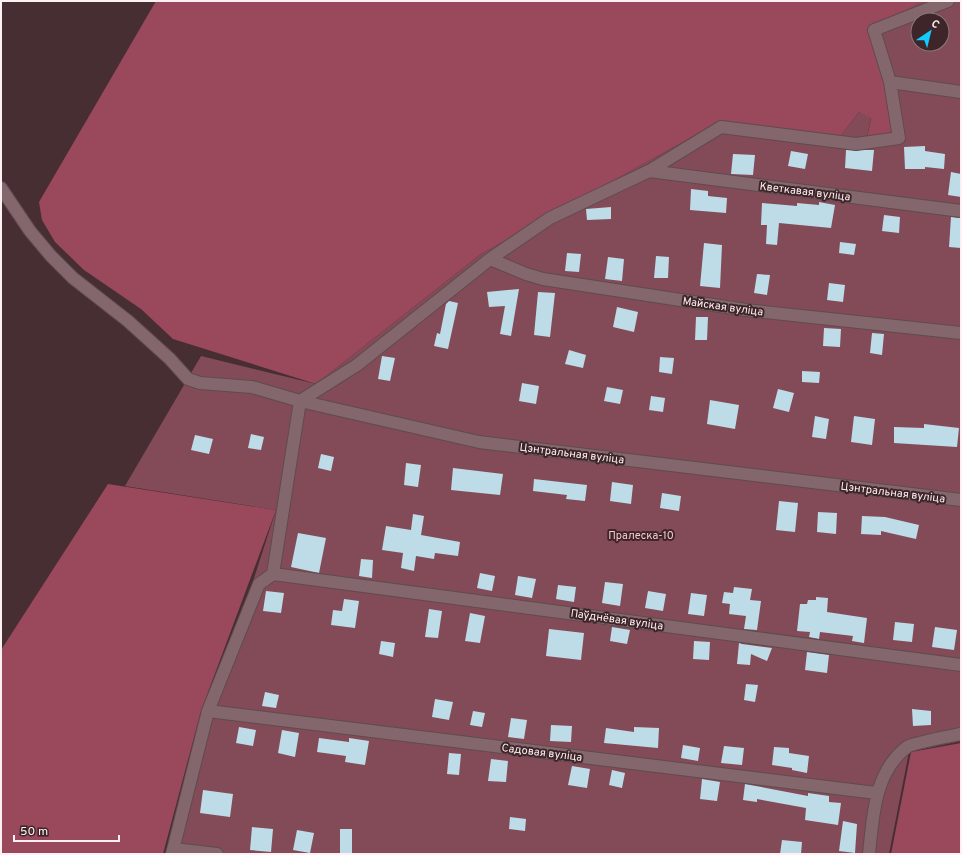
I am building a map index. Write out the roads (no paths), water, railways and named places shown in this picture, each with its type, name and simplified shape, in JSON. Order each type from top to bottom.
[{"type":"street","points":[[217,854],[173,851],[208,712],[259,584],[273,574],[300,401],[357,365],[490,259],[550,218],[649,172],[721,127],[856,144],[899,138],[890,82],[874,30],[950,1]]},
{"type":"street","points":[[890,82],[961,92]]},
{"type":"street","name":"Кветкавая вуліца","points":[[649,172],[961,211]]},
{"type":"street","name":"Цэнтральная вуліца","points":[[1,188],[30,232],[73,278],[128,321],[170,359],[188,379],[200,383],[252,387],[300,401],[479,442],[961,500]]},
{"type":"street","name":"Майская вуліца","points":[[490,259],[526,274],[543,279],[746,310],[961,333]]},
{"type":"street","name":"Паўднёвая вуліца","points":[[273,574],[961,665]]},
{"type":"street","name":"Садовая вуліца","points":[[208,712],[876,793]]},
{"type":"street","points":[[869,854],[876,793],[890,765],[908,746],[961,734]]},
{"type":"park label","name":"Пралеска-10","points":[[641,535]]}]
